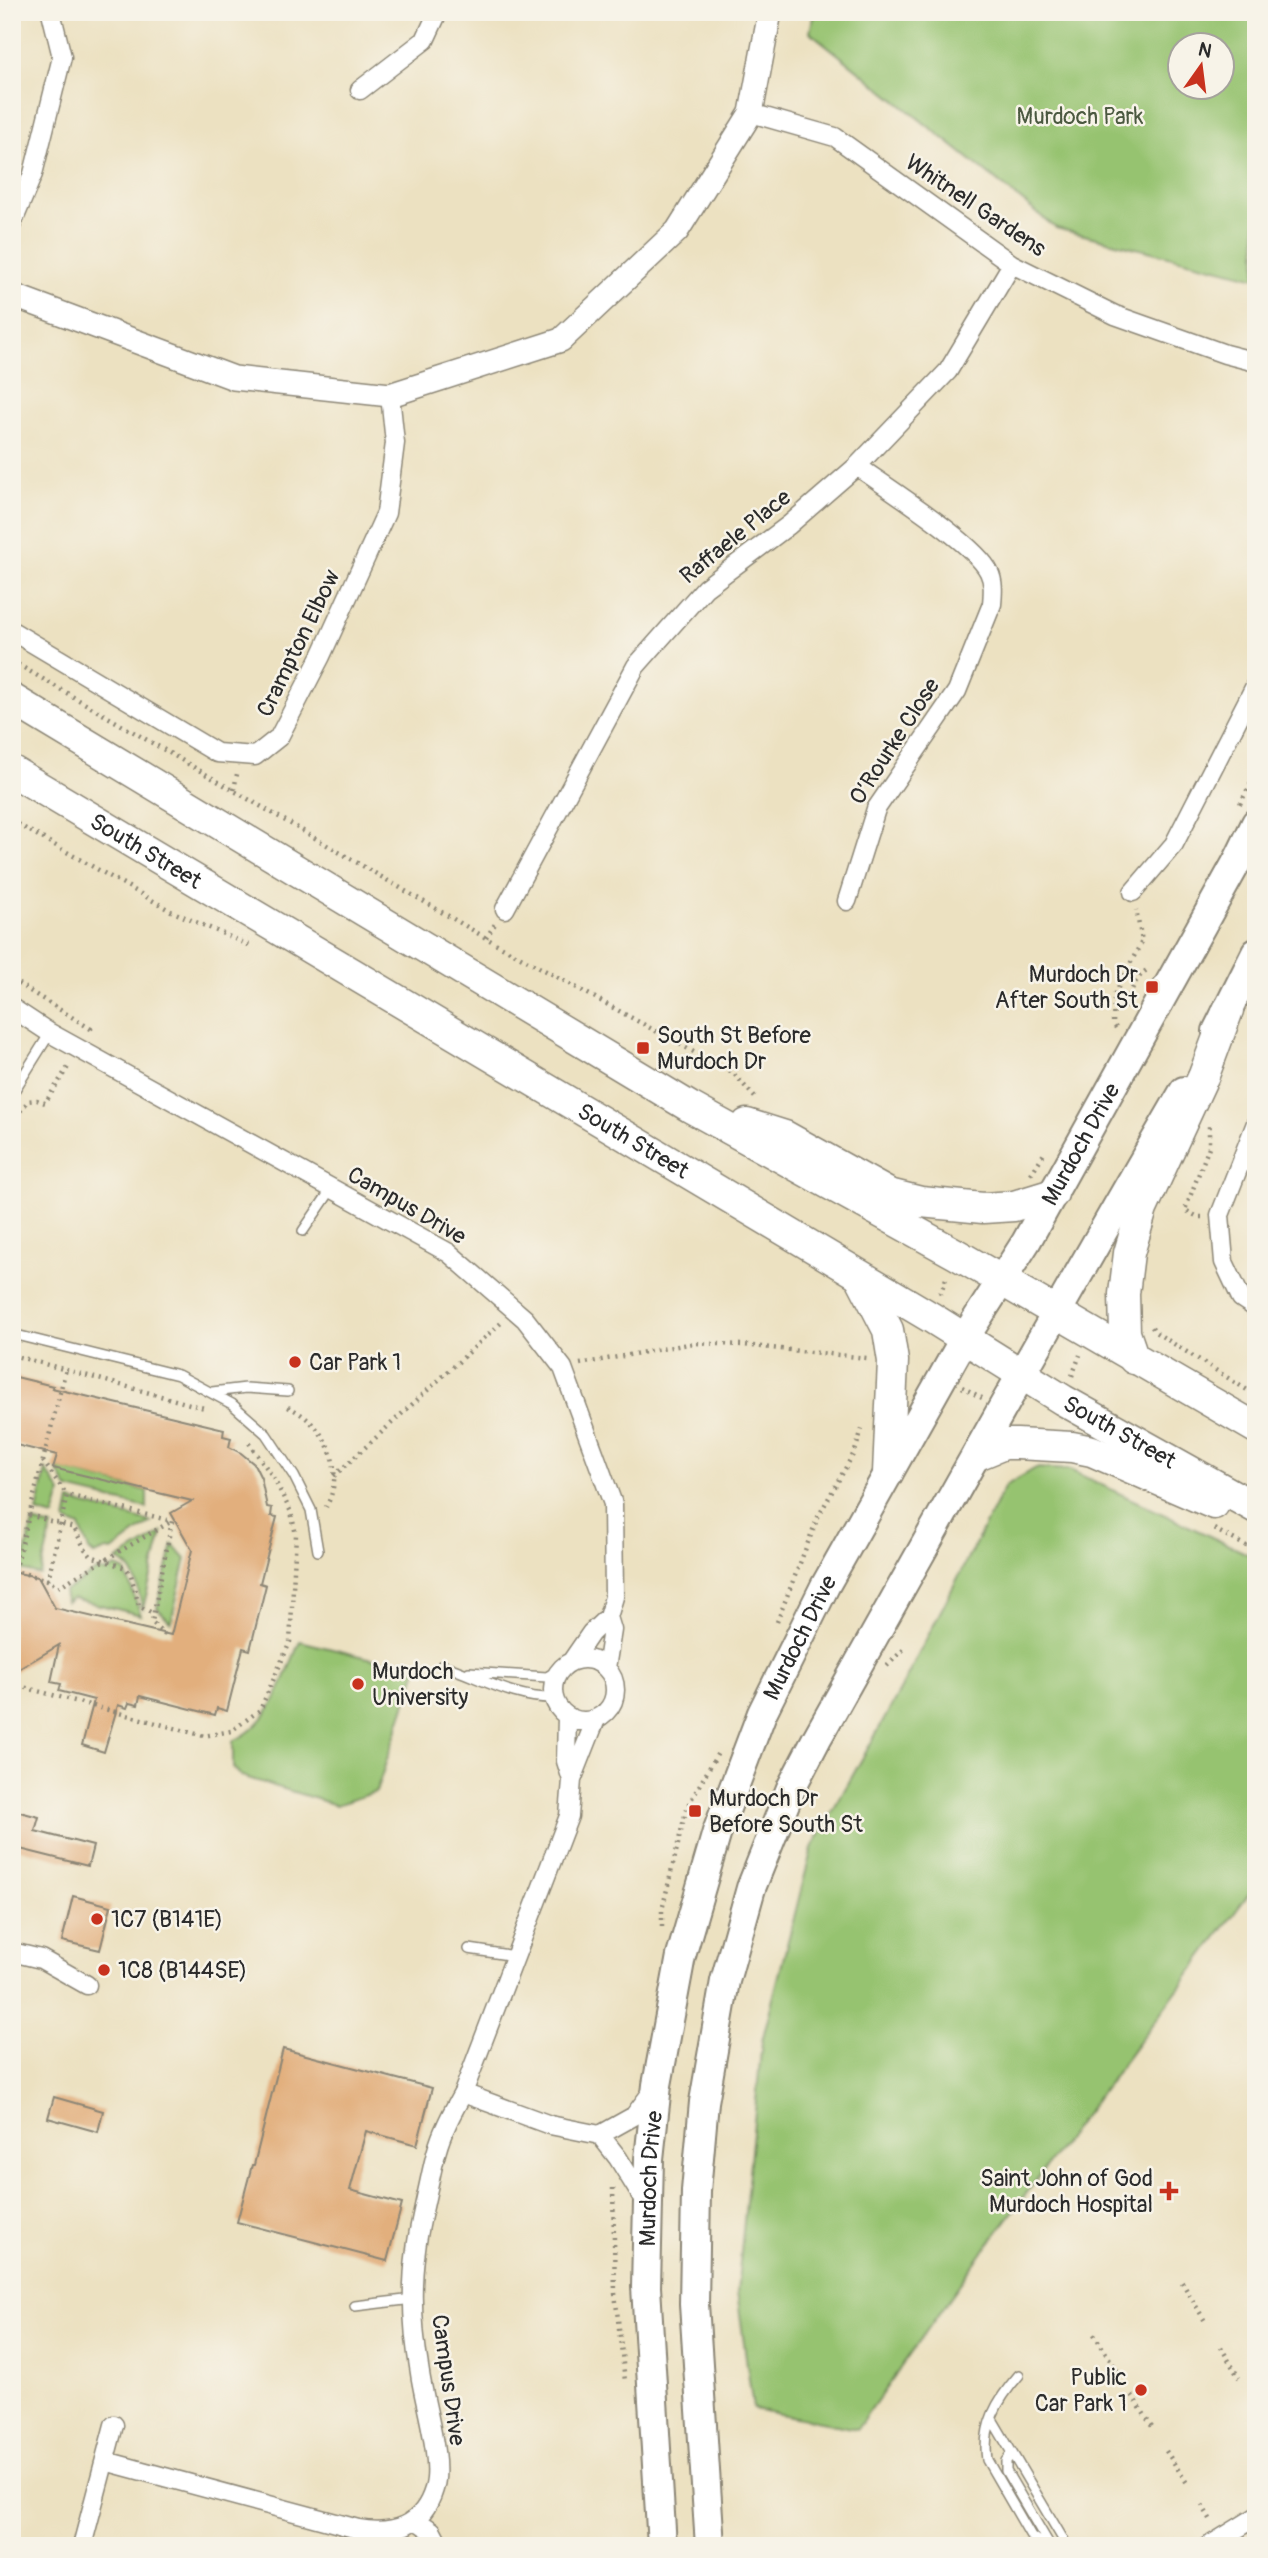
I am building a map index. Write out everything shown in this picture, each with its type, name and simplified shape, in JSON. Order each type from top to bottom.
[{"type":"highway","points":[[12,699],[690,1107],[1256,1428]]},
{"type":"highway","name":"South Street","points":[[12,771],[1063,1399],[1256,1508]]},
{"type":"highway","points":[[1135,1359],[1125,1333],[1124,1294],[1129,1253],[1142,1209],[1204,1075],[1228,1010]]},
{"type":"highway","points":[[690,1107],[785,1136],[888,1194],[921,1202],[983,1208],[1014,1206],[1054,1194]]},
{"type":"highway","points":[[860,1276],[888,1330],[893,1361],[888,1473]]},
{"type":"highway","points":[[977,1455],[1004,1444],[1060,1446],[1092,1451],[1256,1522]]},
{"type":"main road","name":"Murdoch Drive","points":[[663,2546],[646,2300],[647,2205],[657,2085],[681,1956],[703,1873],[742,1762],[793,1647],[964,1339],[1002,1282],[1054,1194],[1256,823]]},
{"type":"main road","name":"Murdoch Drive","points":[[710,2546],[694,2304],[696,2191],[704,2102],[725,1981],[751,1888],[791,1788],[817,1738],[1023,1375],[1055,1313],[1193,1076],[1256,953]]},
{"type":"street","points":[[12,223],[33,174],[62,57],[51,12]]},
{"type":"street","points":[[360,90],[425,40],[438,12]]},
{"type":"street","points":[[12,295],[234,378],[390,395],[561,340],[677,231],[751,113],[770,12]]},
{"type":"street","name":"Whitnell Gardens","points":[[751,113],[835,137],[1012,264],[1115,315],[1225,354],[1256,362]]},
{"type":"street","name":"Raffaele Place","points":[[505,909],[636,666],[705,588],[789,525],[857,466],[948,371],[1012,264]]},
{"type":"street","name":"Crampton Elbow","points":[[12,631],[217,754],[255,756],[279,737],[327,644],[386,513],[395,443],[390,395]]},
{"type":"street","name":"O’Rourke Close","points":[[847,901],[876,809],[957,691],[990,611],[993,592],[989,571],[970,548],[857,466]]},
{"type":"street","points":[[1133,892],[1174,844],[1256,684]]},
{"type":"street","name":"Campus Drive","points":[[12,1007],[50,1032],[449,1253],[525,1319],[563,1367],[613,1504],[614,1597],[608,1617],[612,1630],[606,1668]]},
{"type":"street","points":[[1256,1123],[1220,1215],[1224,1262],[1241,1298],[1256,1308]]},
{"type":"street","points":[[568,1664],[586,1659],[606,1668],[614,1681],[615,1696],[608,1710],[596,1719],[581,1721],[567,1716],[554,1698],[554,1684],[568,1664],[591,1633],[608,1617]]},
{"type":"street","name":"Campus Drive","points":[[567,1716],[566,1762],[572,1780]]},
{"type":"street","name":"Campus Drive","points":[[416,2520],[424,2511],[435,2489],[437,2474],[415,2338],[413,2299],[415,2251],[431,2174],[445,2127],[463,2093],[569,1816],[572,1780],[596,1719]]},
{"type":"street","points":[[12,1952],[41,1959],[87,1985]]},
{"type":"street","points":[[463,2093],[550,2125],[600,2135],[634,2116],[657,2085]]},
{"type":"street","points":[[600,2135],[618,2158],[647,2205]]},
{"type":"street","points":[[82,2546],[114,2425]]},
{"type":"street","points":[[106,2461],[358,2529],[375,2532],[392,2530],[416,2520],[432,2531],[440,2546]]},
{"type":"street","points":[[1212,2541],[1256,2517]]},
{"type":"lane","points":[[12,1094],[50,1032]]},
{"type":"lane","points":[[303,1231],[331,1189]]},
{"type":"lane","points":[[12,1334],[178,1375],[212,1392],[239,1410],[257,1424],[276,1446],[311,1510],[318,1551]]},
{"type":"lane","points":[[212,1392],[246,1388],[288,1391]]},
{"type":"lane","points":[[464,1672],[547,1677],[568,1664]]},
{"type":"lane","points":[[442,1665],[504,1690],[535,1699],[554,1698]]},
{"type":"lane","points":[[469,1949],[517,1956]]},
{"type":"lane","points":[[355,2306],[413,2299]]},
{"type":"lane","points":[[1018,2375],[1004,2392],[985,2433],[988,2460],[1031,2536],[1047,2546]]},
{"type":"lane","points":[[992,2419],[1067,2546]]},
{"type":"lane","points":[[1012,2453],[1006,2461],[1006,2471],[1047,2546]]},
{"type":"path","points":[[12,662],[486,938],[734,1074],[766,1111]]},
{"type":"path","points":[[12,821],[171,911],[261,951]]},
{"type":"path","points":[[1122,1033],[1113,1024],[1114,995],[1142,941],[1133,892]]},
{"type":"path","points":[[1209,1115],[1209,1147],[1185,1210],[1198,1217],[1220,1215]]},
{"type":"path","points":[[1029,1177],[1048,1147]]},
{"type":"path","points":[[334,1476],[504,1320],[510,1328]]},
{"type":"path","points":[[1150,1324],[1156,1332],[1256,1396]]},
{"type":"path","points":[[1063,1399],[1089,1332]]},
{"type":"path","points":[[563,1367],[694,1343],[876,1359]]},
{"type":"path","points":[[12,1355],[206,1409],[229,1423],[239,1410]]},
{"type":"path","points":[[66,1369],[15,1571],[48,1580],[58,1587],[172,1521]]},
{"type":"path","points":[[282,1405],[303,1414],[323,1436],[332,1458],[334,1476],[329,1501],[313,1525],[296,1535]]},
{"type":"path","points":[[12,1684],[204,1736],[232,1731],[260,1710],[290,1642],[296,1535],[291,1512],[273,1477],[246,1439]]},
{"type":"path","points":[[43,1460],[67,1495],[172,1521]]},
{"type":"path","points":[[48,1580],[67,1495]]},
{"type":"path","points":[[29,1516],[74,1528],[88,1553],[95,1559],[121,1565],[129,1571],[139,1606],[152,1613]]},
{"type":"path","points":[[165,1635],[152,1622],[152,1613],[172,1521]]},
{"type":"path","points":[[1182,2282],[1206,2323]]},
{"type":"path","points":[[1094,2334],[1118,2372]]},
{"type":"path","points":[[1221,2347],[1239,2378]]},
{"type":"path","points":[[1132,2395],[1153,2428]]},
{"type":"path","points":[[1251,2400],[1256,2408]]},
{"type":"path","points":[[1166,2451],[1187,2483]]},
{"type":"path","points":[[1202,2505],[1212,2541]]},
{"type":"green space","name":"Murdoch Park","points":[[814,12],[1256,12],[1256,278],[1056,228],[810,32]]},
{"type":"green space","points":[[56,1468],[147,1491],[147,1508],[68,1489]]},
{"type":"green space","points":[[1036,1468],[1070,1470],[1256,1558],[1256,1884],[971,2268],[857,2429],[753,2409],[737,2292],[762,2041],[812,1848],[895,1700],[1005,1486]]},
{"type":"green space","points":[[46,1470],[61,1493],[54,1517],[37,1512]]},
{"type":"green space","points":[[70,1501],[151,1522],[112,1551],[106,1550],[95,1555],[89,1550],[80,1527],[66,1521]]},
{"type":"green space","points":[[33,1522],[52,1527],[40,1575],[21,1570]]},
{"type":"green space","points":[[162,1533],[143,1608],[133,1575],[118,1560]]},
{"type":"green space","points":[[173,1545],[186,1559],[171,1622],[157,1608]]},
{"type":"green space","points":[[116,1567],[125,1571],[141,1615],[72,1598],[66,1602],[64,1592],[98,1570],[105,1572]]},
{"type":"green space","points":[[300,1641],[417,1670],[376,1792],[336,1805],[241,1776],[233,1767],[233,1741],[247,1733],[268,1712]]},
{"type":"building","points":[[12,1376],[224,1429],[223,1436],[231,1438],[229,1447],[254,1464],[261,1478],[267,1507],[272,1508],[271,1516],[277,1517],[260,1583],[266,1585],[250,1650],[243,1648],[227,1711],[217,1708],[215,1715],[140,1696],[138,1705],[129,1703],[127,1708],[118,1705],[104,1752],[82,1745],[94,1700],[59,1691],[61,1684],[51,1682],[59,1645],[12,1673],[12,1572],[38,1577],[55,1608],[171,1635],[192,1550],[171,1513],[192,1501],[53,1468],[57,1455],[12,1444]]},
{"type":"building","points":[[12,1810],[39,1817],[35,1831],[93,1846],[88,1866],[12,1847]]},
{"type":"building","points":[[73,1896],[111,1906],[100,1950],[62,1941]]},
{"type":"building","points":[[283,2049],[432,2088],[417,2145],[366,2131],[350,2190],[402,2204],[387,2261],[237,2222]]},
{"type":"building","points":[[54,2097],[103,2111],[98,2132],[48,2118]]},
{"type":"place","name":"Murdoch Dr After South St","points":[[1152,987]]},
{"type":"place","name":"South St Before Murdoch Dr","points":[[643,1048]]},
{"type":"place","name":"Car Park 1","points":[[295,1362]]},
{"type":"place","name":"Murdoch University","points":[[358,1684]]},
{"type":"place","name":"Murdoch Dr Before South St","points":[[695,1811]]},
{"type":"place","name":"1C7 (B141E)","points":[[97,1919]]},
{"type":"place","name":"1C8 (B144SE)","points":[[104,1970]]},
{"type":"place","name":"Saint John of God Murdoch Hospital","points":[[1169,2191]]},
{"type":"place","name":"Public Car Park 1","points":[[1141,2390]]}]
